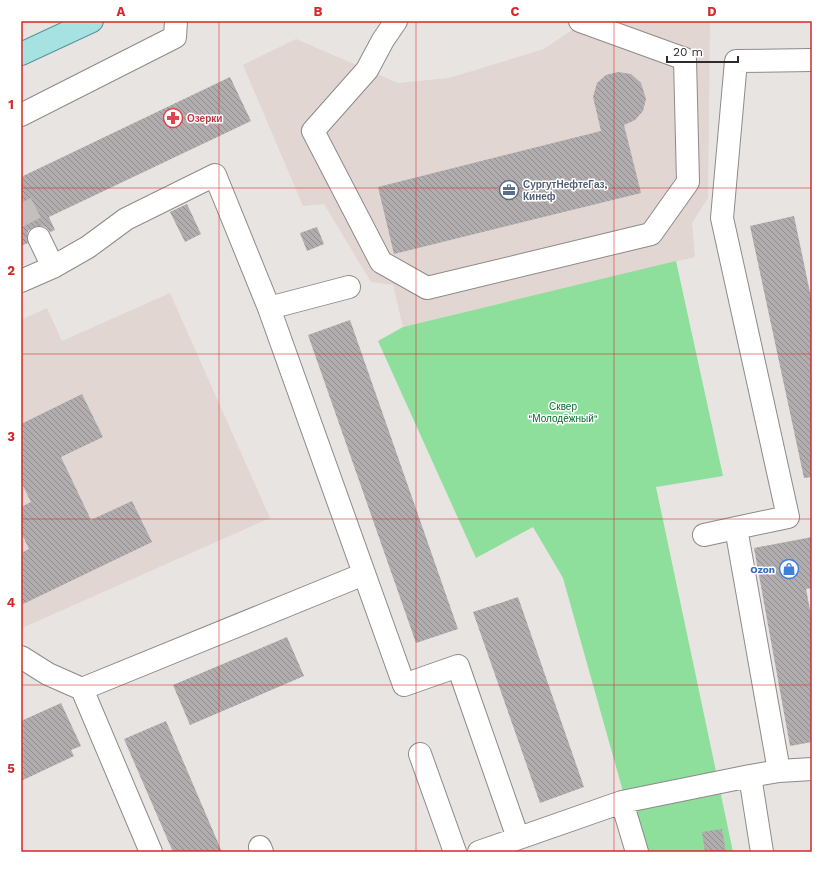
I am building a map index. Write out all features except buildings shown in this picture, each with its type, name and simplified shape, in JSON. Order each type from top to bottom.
[{"type":"main road","points":[[21,54],[92,21]]},
{"type":"lane","points":[[21,115],[175,37],[176,21]]},
{"type":"lane","points":[[396,21],[383,40],[367,70],[313,131],[381,262],[427,288],[651,234],[688,182],[685,59],[580,21]]},
{"type":"lane","points":[[704,535],[788,517],[722,218],[736,61],[812,60]]},
{"type":"lane","points":[[23,275],[53,267],[88,247],[126,220],[215,175],[269,308],[404,685],[458,666],[518,838]]},
{"type":"lane","points":[[39,238],[53,267]]},
{"type":"lane","points":[[269,308],[349,287]]},
{"type":"lane","points":[[736,528],[779,771]]},
{"type":"lane","points":[[82,689],[364,574]]},
{"type":"lane","points":[[21,657],[48,674],[82,689],[151,852]]},
{"type":"lane","points":[[420,754],[455,852]]},
{"type":"lane","points":[[479,852],[622,802],[750,776],[779,771],[812,769]]},
{"type":"lane","points":[[750,776],[762,852]]},
{"type":"lane","points":[[622,802],[637,852]]},
{"type":"shaded area","points":[[585,21],[710,21],[708,198],[692,223],[695,257],[403,327],[393,285],[371,282],[324,204],[303,206],[243,65],[296,39],[398,83],[449,78],[544,49]]},
{"type":"shaded area","points":[[170,293],[270,518],[22,628],[21,320],[47,308],[62,341]]},
{"type":"green space","name":"Сквер \"Молодёжный\"","points":[[676,261],[723,476],[656,487],[733,852],[640,852],[563,578],[533,527],[476,558],[378,341],[403,327]]},
{"type":"tunnel","points":[[21,203],[39,238]]},
{"type":"place","name":"Озерки","points":[[173,118]]},
{"type":"place","name":"СургутНефтеГаз, Кинеф","points":[[509,190]]},
{"type":"place","name":"Ozon","points":[[789,569]]}]
